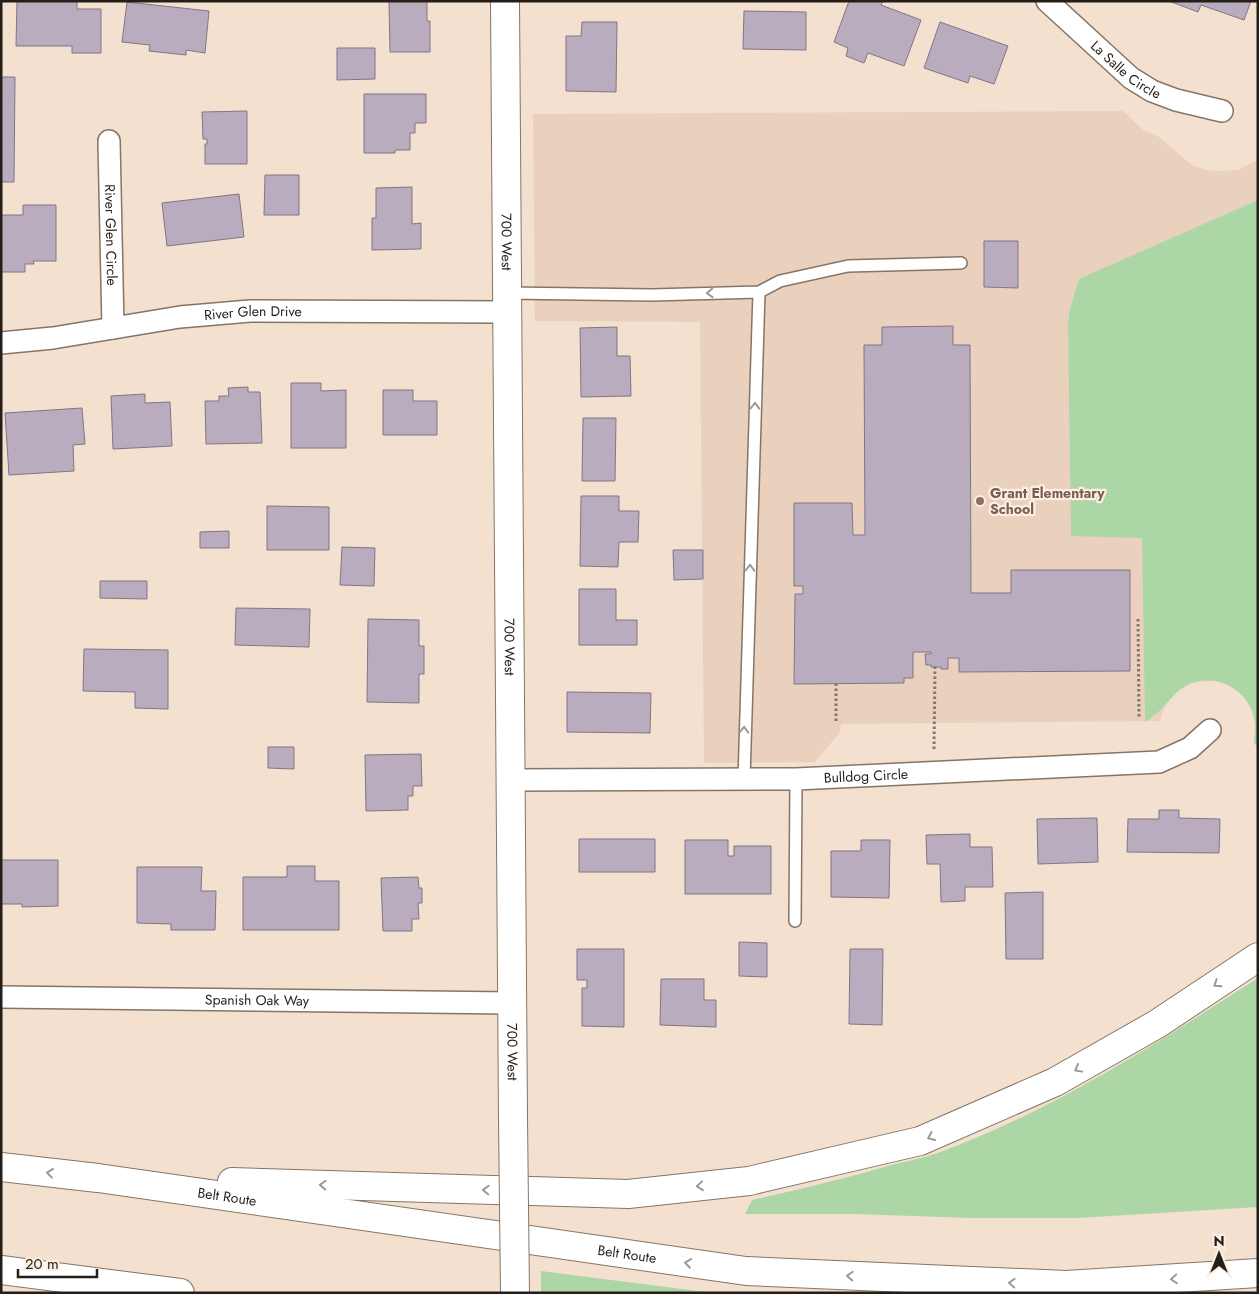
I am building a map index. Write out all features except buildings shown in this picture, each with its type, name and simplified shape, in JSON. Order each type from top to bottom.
[{"type":"main road","name":"700 West","points":[[505,1],[515,1293]]},
{"type":"main road","points":[[98,1178],[628,1194],[749,1181],[920,1142],[1055,1082],[1157,1024],[1258,957]]},
{"type":"main road","name":"Belt Route","points":[[1,1167],[98,1178],[746,1271],[1066,1286],[1258,1273]]},
{"type":"main road","points":[[1,1270],[180,1293]]},
{"type":"street","name":"La Salle Circle","points":[[1047,1],[1131,78],[1176,100],[1222,111]]},
{"type":"street","name":"River Glen Circle","points":[[109,141],[113,328]]},
{"type":"street","name":"River Glen Drive","points":[[1,343],[53,338],[180,317],[250,311],[507,302]]},
{"type":"street","name":"Bulldog Circle","points":[[511,780],[796,779],[1158,762],[1190,748],[1210,730]]},
{"type":"street","name":"Spanish Oak Way","points":[[1,997],[513,1003]]},
{"type":"lane","points":[[507,302],[759,292],[780,281],[848,266],[961,263]]},
{"type":"lane","points":[[744,779],[759,292]]},
{"type":"lane","points":[[795,921],[796,779]]},
{"type":"path","points":[[1138,619],[1139,719]]},
{"type":"path","points":[[934,720],[936,667]]},
{"type":"path","points":[[836,683],[836,721]]},
{"type":"shaded area","name":"Grant Elementary School","points":[[1123,111],[1143,130],[1159,137],[1192,165],[1206,170],[1238,170],[1258,160],[1258,748],[1254,743],[1256,728],[1253,714],[1247,701],[1237,689],[1218,681],[1195,682],[1176,692],[1165,706],[1160,721],[841,724],[840,732],[815,762],[704,763],[700,322],[535,321],[533,114]]},
{"type":"green space","points":[[1258,200],[1258,748],[1254,743],[1255,720],[1249,705],[1237,691],[1222,683],[1204,680],[1190,683],[1178,691],[1158,712],[1145,722],[1142,538],[1071,536],[1068,323],[1079,279]]},
{"type":"green space","points":[[1258,978],[1258,1207],[1078,1218],[745,1214],[752,1200],[929,1156],[985,1134],[1066,1095],[1105,1073],[1182,1027]]},
{"type":"green space","points":[[541,1271],[713,1293],[541,1293]]},
{"type":"place","name":"Grant Elementary School","points":[[980,501]]}]
